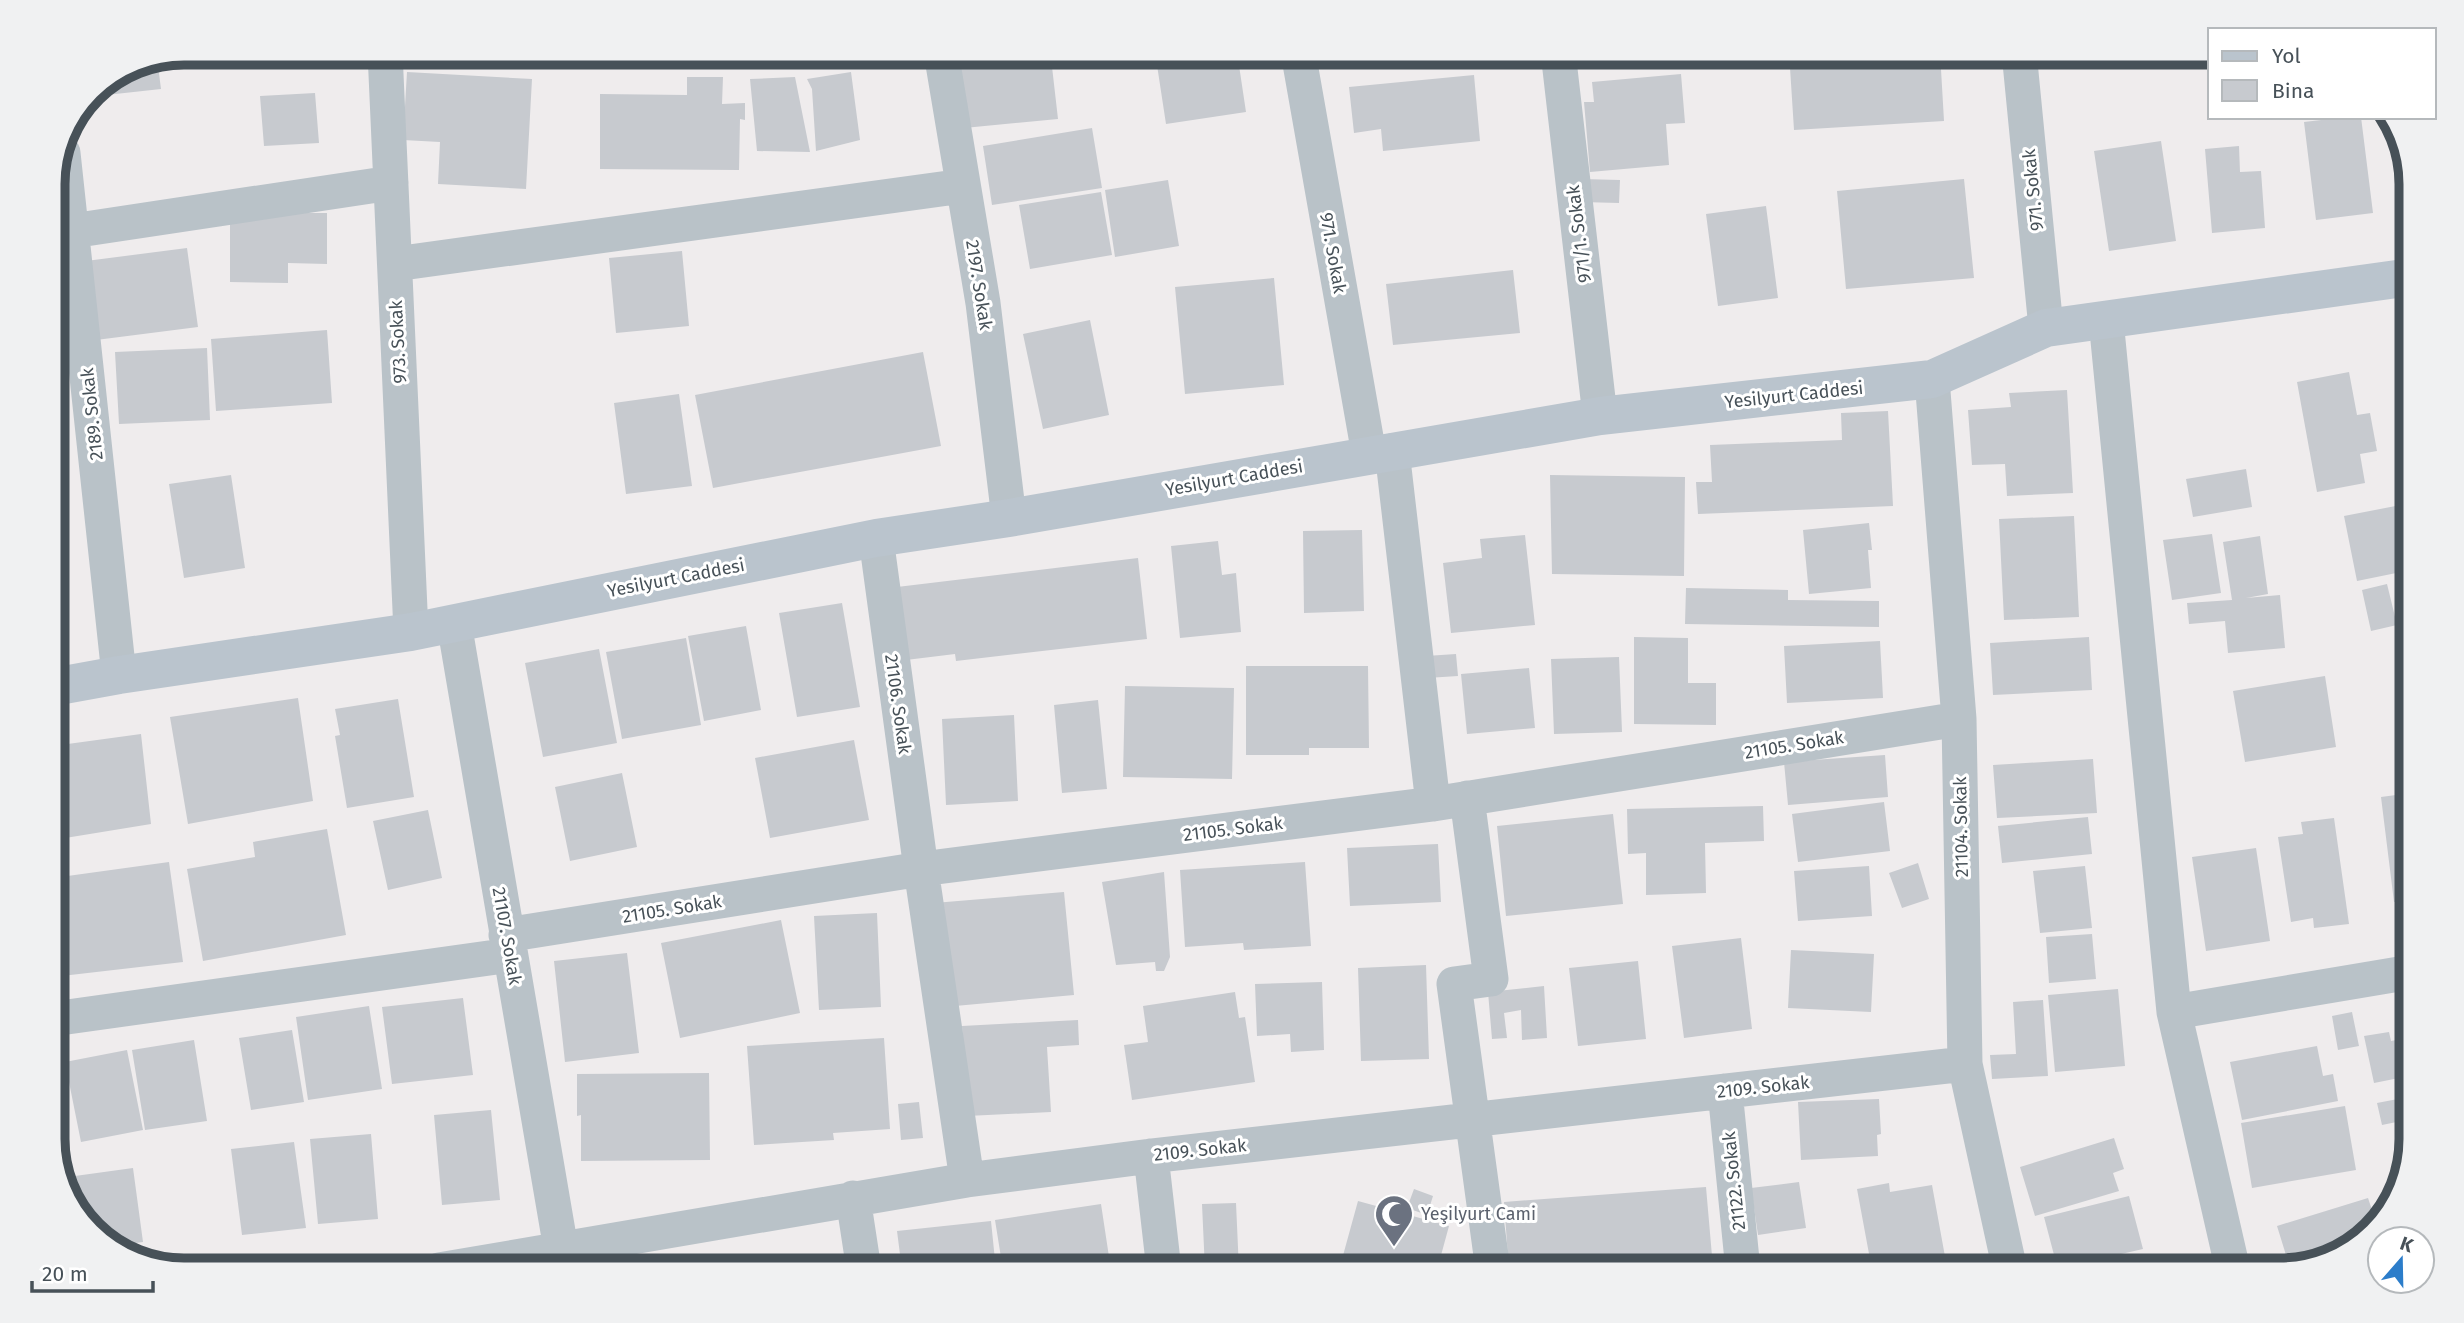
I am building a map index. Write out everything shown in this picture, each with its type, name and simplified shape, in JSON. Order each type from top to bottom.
[{"type":"street","name":"973. Sokak","points":[[386,65],[411,632]]},
{"type":"street","name":"2197. Sokak","points":[[943,65],[983,303],[1009,518]]},
{"type":"street","name":"971. Sokak","points":[[1301,65],[1380,453],[1433,804]]},
{"type":"street","name":"971/1. Sokak","points":[[1560,65],[1600,416]]},
{"type":"street","name":"971. Sokak","points":[[2020,65],[2046,328]]},
{"type":"street","name":"2189. Sokak","points":[[65,174],[119,675]]},
{"type":"street","points":[[72,231],[391,183]]},
{"type":"street","points":[[395,264],[963,186]]},
{"type":"street","name":"Yesilyurt Caddesi","points":[[65,685],[411,632],[876,538],[1009,518],[1600,416],[1932,379],[2046,328],[2399,279]]},
{"type":"street","points":[[2106,320],[2174,1012],[2230,1258]]},
{"type":"street","name":"21104. Sokak","points":[[1932,379],[1959,719],[1965,1064],[2007,1258]]},
{"type":"street","name":"21106. Sokak","points":[[876,538],[967,1180]]},
{"type":"street","name":"21107. Sokak","points":[[454,623],[561,1249]]},
{"type":"street","name":"21105. Sokak","points":[[65,1017],[508,945],[921,869],[1433,804],[1959,719]]},
{"type":"street","points":[[1467,798],[1491,979],[1454,984],[1491,1258]]},
{"type":"street","points":[[2174,1012],[2399,974]]},
{"type":"street","name":"2109. Sokak","points":[[509,1258],[967,1180],[1151,1156],[1965,1064]]},
{"type":"street","name":"21122. Sokak","points":[[1726,1091],[1742,1258]]},
{"type":"street","points":[[1151,1156],[1163,1258]]},
{"type":"street","points":[[853,1198],[862,1258]]},
{"type":"building","points":[[1052,65],[1058,119],[964,128],[958,67]]},
{"type":"building","points":[[1157,65],[1239,65],[1246,112],[1166,124]]},
{"type":"building","points":[[1790,65],[1941,65],[1944,121],[1794,130]]},
{"type":"building","points":[[158,68],[161,89],[104,95],[124,81]]},
{"type":"building","points":[[407,72],[532,79],[526,189],[438,184],[440,142],[403,140]]},
{"type":"building","points":[[851,72],[860,140],[816,151],[812,89],[807,79]]},
{"type":"building","points":[[1681,74],[1685,123],[1666,124],[1669,165],[1590,172],[1584,102],[1594,102],[1592,82]]},
{"type":"building","points":[[1474,75],[1480,141],[1383,151],[1381,129],[1354,133],[1349,87]]},
{"type":"building","points":[[687,77],[723,77],[722,104],[745,103],[745,120],[740,119],[739,170],[600,169],[600,94],[687,95]]},
{"type":"building","points":[[795,77],[810,152],[757,151],[750,79]]},
{"type":"building","points":[[315,93],[319,143],[264,146],[260,96]]},
{"type":"building","points":[[2361,119],[2373,213],[2316,220],[2304,122]]},
{"type":"building","points":[[1092,128],[1102,188],[992,205],[983,146]]},
{"type":"building","points":[[2161,141],[2176,241],[2109,251],[2094,151]]},
{"type":"building","points":[[2239,146],[2240,172],[2261,171],[2265,228],[2212,233],[2205,149]]},
{"type":"building","points":[[1582,179],[1620,180],[1619,203],[1581,202]]},
{"type":"building","points":[[1964,179],[1974,278],[1846,289],[1837,191]]},
{"type":"building","points":[[1168,180],[1179,246],[1115,257],[1105,190]]},
{"type":"building","points":[[1101,192],[1112,255],[1030,269],[1019,205]]},
{"type":"building","points":[[1766,206],[1778,298],[1718,306],[1706,214]]},
{"type":"building","points":[[230,213],[327,213],[327,264],[288,263],[288,283],[230,282]]},
{"type":"building","points":[[187,248],[198,327],[96,340],[86,261]]},
{"type":"building","points":[[682,251],[689,326],[616,333],[609,258]]},
{"type":"building","points":[[1513,270],[1520,333],[1393,345],[1386,284]]},
{"type":"building","points":[[1274,278],[1284,385],[1185,394],[1175,287]]},
{"type":"building","points":[[1090,320],[1109,415],[1043,429],[1023,334]]},
{"type":"building","points":[[327,330],[332,403],[216,411],[211,339]]},
{"type":"building","points":[[207,348],[210,420],[119,424],[115,352]]},
{"type":"building","points":[[923,352],[941,446],[713,488],[695,395]]},
{"type":"building","points":[[2349,372],[2357,415],[2370,413],[2377,451],[2360,454],[2365,483],[2317,492],[2297,382]]},
{"type":"building","points":[[2067,390],[2073,493],[2007,496],[2005,464],[1972,465],[1968,410],[2011,407],[2009,393]]},
{"type":"building","points":[[679,394],[692,486],[626,494],[614,403]]},
{"type":"building","points":[[1888,411],[1893,506],[1698,514],[1696,482],[1712,482],[1710,445],[1842,440],[1841,413]]},
{"type":"building","points":[[2246,469],[2252,507],[2193,517],[2186,479]]},
{"type":"building","points":[[231,475],[245,568],[184,578],[169,484]]},
{"type":"building","points":[[1550,475],[1685,477],[1684,576],[1552,574]]},
{"type":"building","points":[[2399,505],[2399,572],[2357,581],[2344,516]]},
{"type":"building","points":[[2074,516],[2079,617],[2004,620],[1999,519]]},
{"type":"building","points":[[1869,523],[1872,550],[1868,550],[1871,588],[1809,594],[1803,530]]},
{"type":"building","points":[[1362,530],[1364,611],[1304,613],[1303,531]]},
{"type":"building","points":[[2212,534],[2221,593],[2172,600],[2163,540]]},
{"type":"building","points":[[1525,535],[1535,625],[1451,633],[1443,563],[1482,558],[1480,539]]},
{"type":"building","points":[[2260,536],[2268,594],[2246,598],[2280,595],[2285,648],[2228,653],[2225,621],[2189,624],[2187,603],[2232,600],[2223,542]]},
{"type":"building","points":[[1218,541],[1222,575],[1236,573],[1241,632],[1180,638],[1171,546]]},
{"type":"building","points":[[1138,558],[1147,639],[956,661],[955,654],[906,660],[897,587]]},
{"type":"building","points":[[2387,584],[2397,625],[2371,631],[2362,590]]},
{"type":"building","points":[[1686,588],[1788,590],[1788,600],[1879,601],[1879,627],[1685,624]]},
{"type":"building","points":[[842,603],[860,707],[797,717],[779,613]]},
{"type":"building","points":[[746,626],[761,710],[704,721],[688,636]]},
{"type":"building","points":[[1634,637],[1688,638],[1688,683],[1716,683],[1716,725],[1634,724]]},
{"type":"building","points":[[2089,637],[2092,690],[1993,695],[1990,643]]},
{"type":"building","points":[[686,638],[701,725],[622,739],[606,652]]},
{"type":"building","points":[[1880,641],[1883,698],[1787,703],[1784,646]]},
{"type":"building","points":[[599,649],[617,743],[543,757],[525,663]]},
{"type":"building","points":[[1456,654],[1458,676],[1427,678],[1426,656]]},
{"type":"building","points":[[1619,657],[1622,732],[1554,734],[1551,659]]},
{"type":"building","points":[[1246,666],[1368,666],[1369,748],[1309,748],[1309,755],[1246,755]]},
{"type":"building","points":[[1529,668],[1535,728],[1467,734],[1461,674]]},
{"type":"building","points":[[2325,676],[2336,747],[2245,762],[2233,691]]},
{"type":"building","points":[[1125,686],[1234,688],[1232,779],[1123,777]]},
{"type":"building","points":[[298,698],[313,801],[188,824],[170,717]]},
{"type":"building","points":[[398,699],[414,797],[347,808],[335,736],[340,735],[335,709]]},
{"type":"building","points":[[1098,700],[1107,789],[1062,793],[1054,705]]},
{"type":"building","points":[[1014,715],[1018,801],[946,805],[942,719]]},
{"type":"building","points":[[141,734],[151,824],[65,838],[65,744]]},
{"type":"building","points":[[854,740],[869,820],[770,838],[755,758]]},
{"type":"building","points":[[1885,755],[1888,797],[1788,805],[1784,762]]},
{"type":"building","points":[[2093,759],[2097,813],[1997,818],[1993,765]]},
{"type":"building","points":[[622,773],[637,847],[570,861],[555,787]]},
{"type":"building","points":[[2399,795],[2399,901],[2394,902],[2381,797]]},
{"type":"building","points":[[1884,802],[1890,851],[1798,862],[1792,814]]},
{"type":"building","points":[[1763,806],[1764,841],[1705,843],[1706,893],[1646,895],[1646,853],[1628,854],[1627,809]]},
{"type":"building","points":[[428,810],[442,878],[388,890],[373,821]]},
{"type":"building","points":[[1613,814],[1623,904],[1506,916],[1497,826]]},
{"type":"building","points":[[2088,817],[2092,854],[2002,863],[1998,826]]},
{"type":"building","points":[[2334,818],[2349,924],[2314,928],[2313,918],[2291,922],[2278,837],[2303,834],[2301,822]]},
{"type":"building","points":[[327,829],[346,935],[203,961],[187,869],[255,857],[253,842]]},
{"type":"building","points":[[1438,844],[1441,902],[1350,906],[1347,848]]},
{"type":"building","points":[[2256,848],[2270,941],[2206,951],[2192,857]]},
{"type":"building","points":[[169,862],[183,962],[65,976],[65,876]]},
{"type":"building","points":[[1305,862],[1311,946],[1244,950],[1243,943],[1185,947],[1180,870]]},
{"type":"building","points":[[1918,863],[1929,899],[1902,908],[1889,873]]},
{"type":"building","points":[[1869,866],[1872,916],[1798,921],[1794,871]]},
{"type":"building","points":[[2085,866],[2092,928],[2040,933],[2033,871]]},
{"type":"building","points":[[1164,872],[1170,957],[1164,971],[1156,971],[1155,962],[1116,965],[1102,882]]},
{"type":"building","points":[[1064,892],[1074,995],[944,1007],[934,903]]},
{"type":"building","points":[[877,913],[881,1007],[819,1010],[814,916]]},
{"type":"building","points":[[781,920],[800,1013],[680,1038],[661,943]]},
{"type":"building","points":[[2092,934],[2096,979],[2049,983],[2046,937]]},
{"type":"building","points":[[1741,938],[1752,1029],[1684,1038],[1672,946]]},
{"type":"building","points":[[1791,950],[1874,954],[1871,1012],[1788,1008]]},
{"type":"building","points":[[627,953],[639,1053],[565,1062],[554,961]]},
{"type":"building","points":[[1638,961],[1646,1039],[1578,1046],[1569,968]]},
{"type":"building","points":[[1426,965],[1429,1059],[1361,1061],[1358,968]]},
{"type":"building","points":[[1322,982],[1324,1050],[1291,1052],[1290,1034],[1257,1036],[1255,984]]},
{"type":"building","points":[[1544,986],[1547,1038],[1522,1040],[1521,1010],[1504,1013],[1507,1038],[1492,1039],[1488,992]]},
{"type":"building","points":[[2118,989],[2125,1066],[2055,1072],[2048,995]]},
{"type":"building","points":[[1235,992],[1239,1018],[1245,1017],[1255,1082],[1132,1100],[1124,1045],[1148,1042],[1143,1006]]},
{"type":"building","points":[[463,998],[473,1075],[392,1084],[382,1007]]},
{"type":"building","points":[[2043,1000],[2048,1076],[1992,1079],[1990,1055],[2016,1054],[2013,1002]]},
{"type":"building","points":[[369,1006],[382,1089],[308,1100],[296,1017]]},
{"type":"building","points":[[2352,1012],[2359,1046],[2338,1050],[2332,1016]]},
{"type":"building","points":[[1078,1020],[1079,1045],[1047,1047],[1051,1112],[967,1116],[962,1026]]},
{"type":"building","points":[[292,1030],[304,1102],[251,1110],[239,1038]]},
{"type":"building","points":[[2389,1032],[2391,1041],[2399,1039],[2399,1078],[2374,1083],[2364,1036]]},
{"type":"building","points":[[884,1038],[890,1129],[833,1133],[834,1140],[754,1145],[747,1046]]},
{"type":"building","points":[[194,1040],[207,1121],[145,1130],[132,1050]]},
{"type":"building","points":[[2317,1046],[2323,1076],[2333,1074],[2338,1101],[2242,1120],[2230,1062]]},
{"type":"building","points":[[127,1050],[143,1130],[81,1142],[65,1062]]},
{"type":"building","points":[[709,1073],[710,1160],[581,1161],[581,1115],[577,1116],[577,1074]]},
{"type":"building","points":[[1879,1099],[1881,1134],[1877,1135],[1878,1156],[1801,1160],[1798,1102]]},
{"type":"building","points":[[2399,1099],[2399,1121],[2382,1125],[2377,1103]]},
{"type":"building","points":[[919,1102],[923,1138],[901,1140],[898,1104]]},
{"type":"building","points":[[2345,1106],[2356,1170],[2252,1188],[2241,1123]]},
{"type":"building","points":[[491,1110],[500,1200],[442,1205],[434,1115]]},
{"type":"building","points":[[371,1134],[378,1219],[318,1224],[310,1139]]},
{"type":"building","points":[[2114,1138],[2124,1169],[2113,1173],[2119,1191],[2035,1216],[2020,1167]]},
{"type":"building","points":[[294,1142],[306,1228],[242,1235],[231,1149]]},
{"type":"building","points":[[133,1168],[143,1242],[128,1244],[105,1229],[94,1218],[77,1193],[75,1176]]},
{"type":"building","points":[[1799,1182],[1806,1228],[1758,1235],[1751,1188]]},
{"type":"building","points":[[1889,1183],[1890,1192],[1932,1185],[1945,1258],[1870,1258],[1857,1189]]},
{"type":"building","points":[[1706,1187],[1712,1256],[1508,1258],[1504,1202]]},
{"type":"building","points":[[1414,1189],[1433,1196],[1427,1215],[1407,1208]]},
{"type":"building","points":[[2129,1196],[2143,1249],[2108,1258],[2055,1258],[2044,1217]]},
{"type":"building","points":[[2368,1198],[2373,1213],[2359,1229],[2326,1249],[2287,1258],[2277,1226]]},
{"type":"building","name":"Yeşilyurt Cami","points":[[1358,1201],[1449,1226],[1440,1258],[1342,1258]]},
{"type":"building","points":[[1236,1203],[1238,1258],[1204,1258],[1202,1204]]},
{"type":"building","points":[[1101,1204],[1109,1258],[1001,1258],[995,1220]]},
{"type":"building","points":[[991,1221],[995,1258],[900,1258],[897,1231]]},
{"type":"place","name":"Yeşilyurt Cami","points":[[1394,1248]]}]
